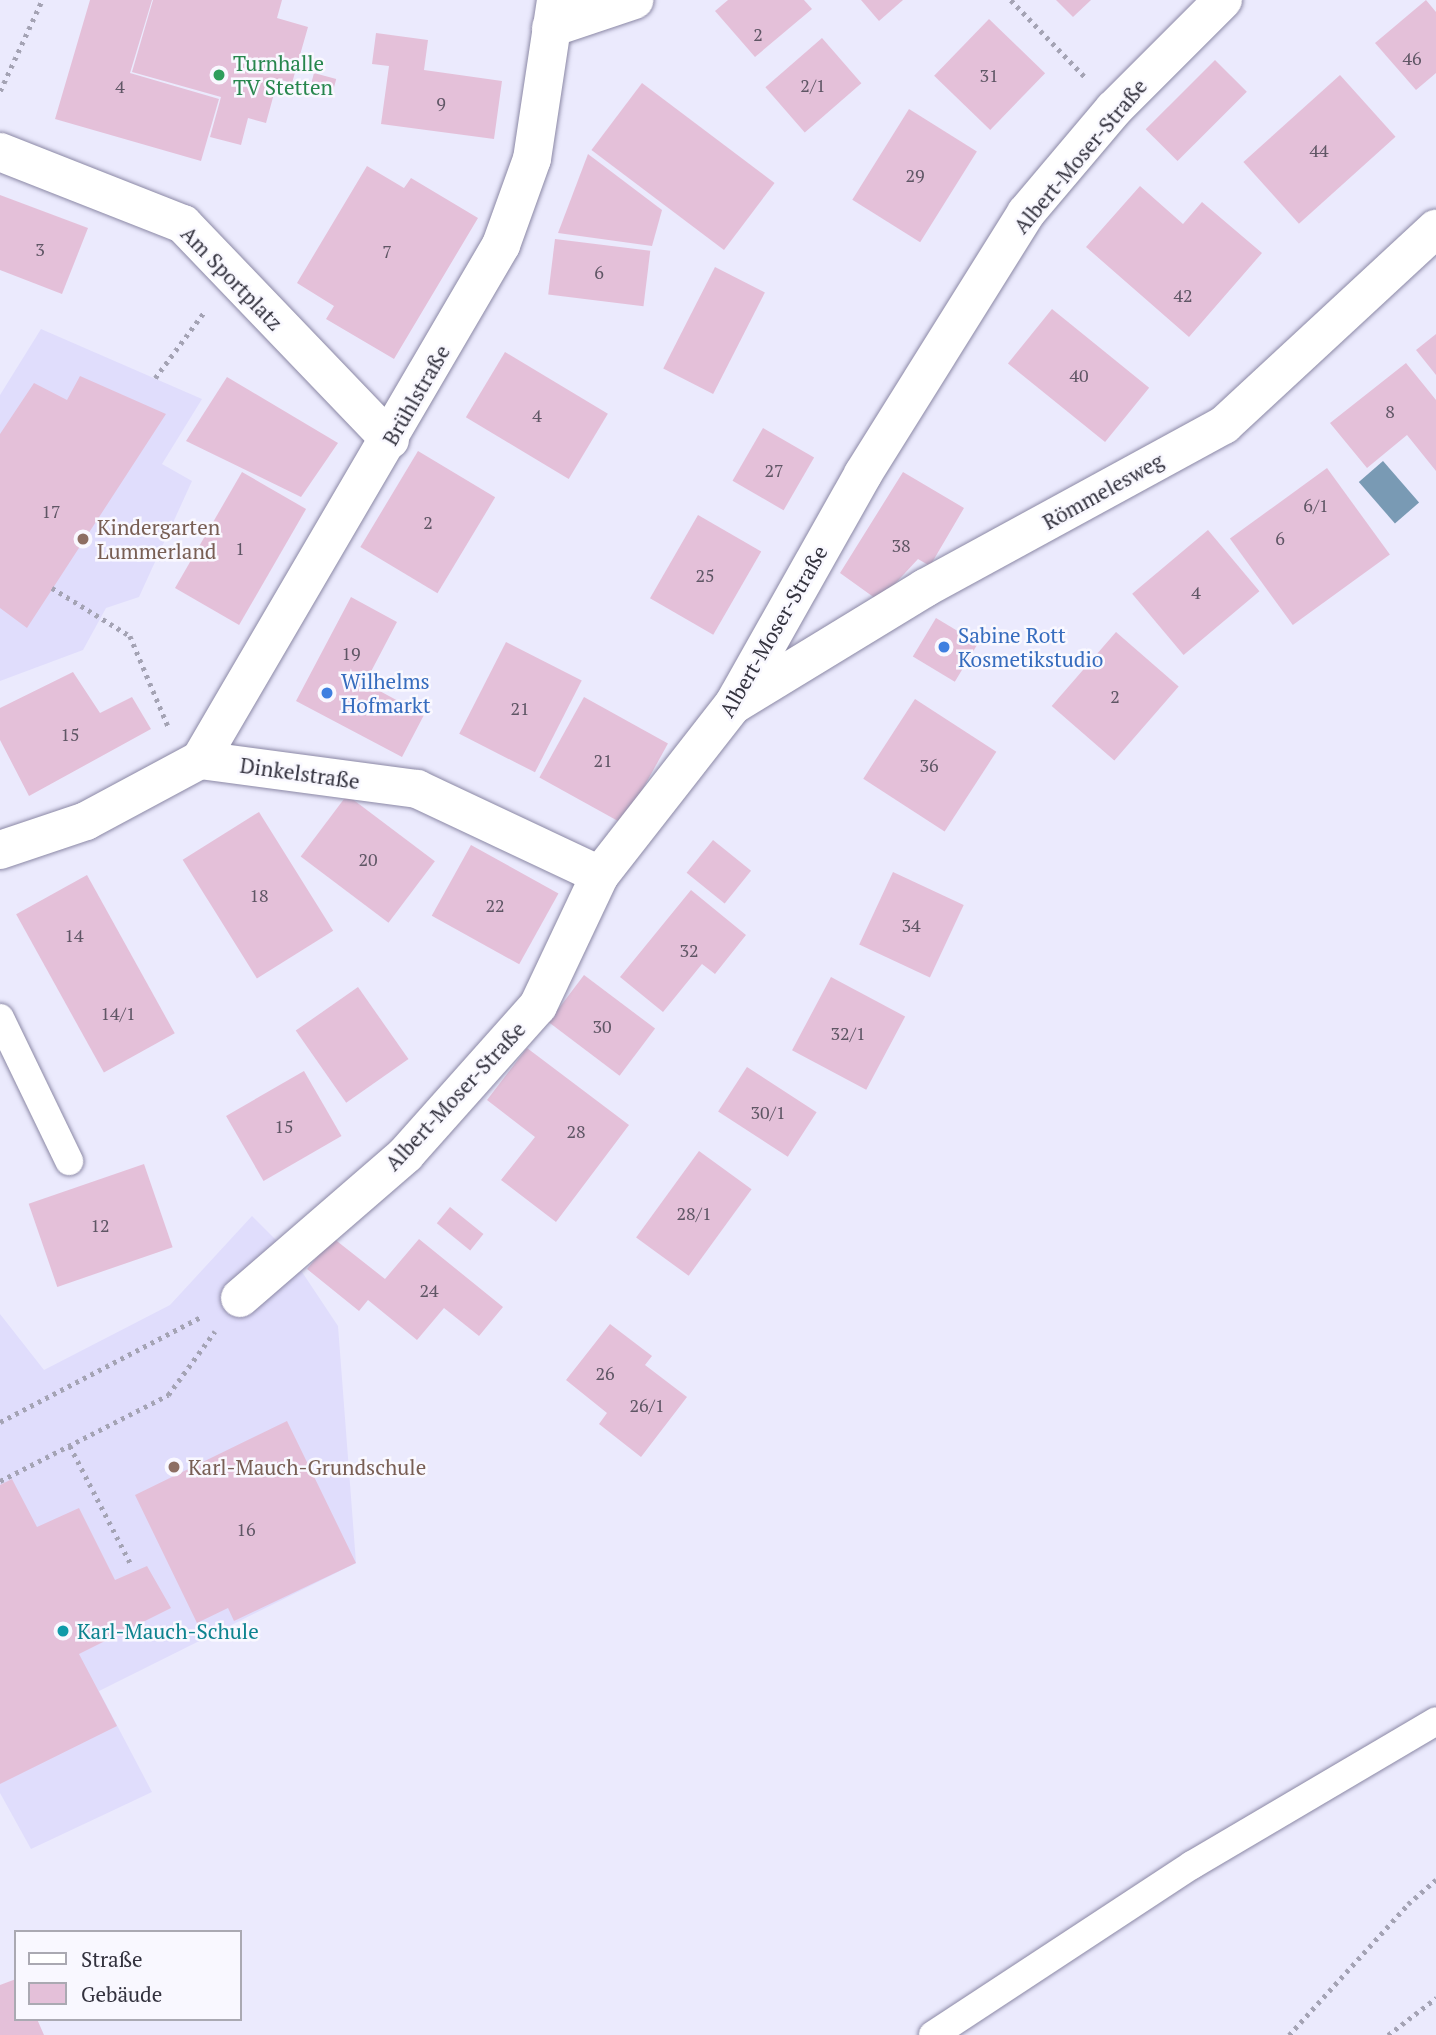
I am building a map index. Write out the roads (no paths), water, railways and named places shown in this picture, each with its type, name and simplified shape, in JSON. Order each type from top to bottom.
[{"type":"street","points":[[554,14],[634,0]]},
{"type":"street","name":"Albert-Moser-Straße","points":[[240,1298],[407,1154],[538,1006],[600,875],[733,705],[863,474],[1026,214],[1114,109],[1223,0]]},
{"type":"street","name":"Brühlstraße","points":[[200,760],[286,607],[390,440],[501,245],[532,159],[554,14]]},
{"type":"street","name":"Am Sportplatz","points":[[0,152],[183,224],[390,440]]},
{"type":"street","name":"Römmelesweg","points":[[733,705],[925,588],[1224,425],[1436,229]]},
{"type":"street","points":[[0,850],[86,821],[200,760]]},
{"type":"street","name":"Dinkelstraße","points":[[200,760],[417,789],[600,875]]},
{"type":"lane","points":[[0,1018],[69,1161]]},
{"type":"lane","points":[[933,2035],[1192,1865],[1436,1721]]},
{"type":"water","points":[[1383,461],[1419,503],[1395,524],[1359,482]]},
{"type":"place","name":"Turnhalle TV Stetten","points":[[219,75]]},
{"type":"place","name":"Kindergarten Lummerland","points":[[83,539]]},
{"type":"place","name":"Sabine Rott Kosmetikstudio","points":[[944,647]]},
{"type":"place","name":"Wilhelms Hofmarkt","points":[[327,693]]},
{"type":"place","name":"Karl-Mauch-Grundschule","points":[[174,1467]]},
{"type":"place","name":"Karl-Mauch-Schule","points":[[63,1631]]}]
